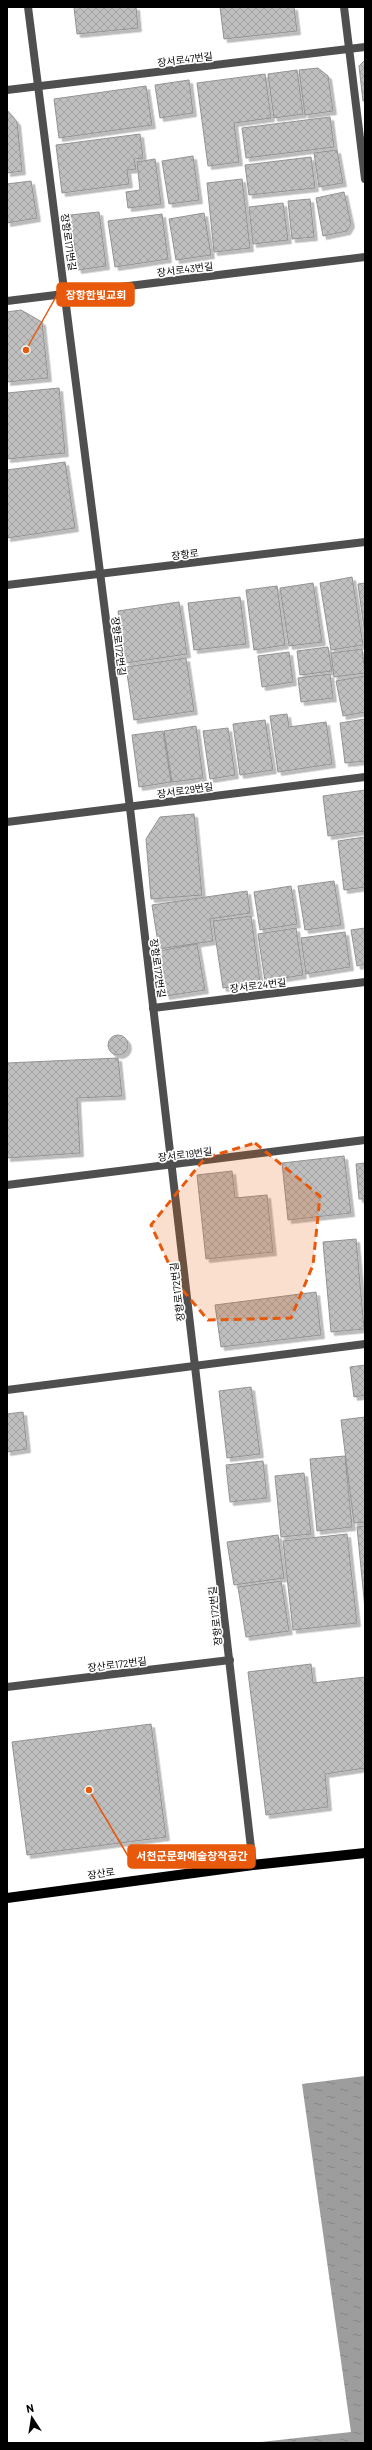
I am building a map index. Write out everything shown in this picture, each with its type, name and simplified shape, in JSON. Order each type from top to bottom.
[{"type":"main road","name":"장산로","points":[[7,1898],[253,1865],[365,1853]]},
{"type":"street","name":"장항로171번길","points":[[28,7],[99,575]]},
{"type":"street","points":[[344,7],[365,179]]},
{"type":"street","name":"장서로47번길","points":[[7,90],[365,47]]},
{"type":"street","name":"장서로43번길","points":[[7,301],[365,257]]},
{"type":"street","name":"장항로","points":[[7,584],[99,575],[365,542]]},
{"type":"street","name":"장항로172번길","points":[[99,575],[130,808],[196,1364],[253,1865]]},
{"type":"street","name":"장서로29번길","points":[[7,822],[130,808],[365,776]]},
{"type":"street","name":"장서로24번길","points":[[153,1008],[365,982]]},
{"type":"street","name":"장서로19번길","points":[[7,1185],[172,1166],[365,1140]]},
{"type":"street","points":[[7,1390],[196,1364],[365,1344]]},
{"type":"street","name":"장산로172번길","points":[[7,1687],[230,1660]]},
{"type":"highlighted area","points":[[255,1143],[320,1196],[313,1265],[291,1318],[208,1320],[179,1286],[151,1225],[205,1158]]},
{"type":"water","points":[[365,2076],[365,2443],[252,2443],[351,2432],[302,2084]]},
{"type":"building","points":[[74,7],[136,7],[138,28],[77,34]]},
{"type":"building","points":[[220,7],[294,7],[297,31],[224,39]]},
{"type":"building","points":[[365,60],[365,101],[363,101],[359,66]]},
{"type":"building","points":[[318,68],[328,76],[333,111],[305,115],[299,70]]},
{"type":"building","points":[[297,70],[303,114],[274,118],[268,74]]},
{"type":"building","points":[[265,74],[271,118],[234,123],[239,162],[208,166],[197,83]]},
{"type":"building","points":[[189,80],[193,113],[160,118],[155,85]]},
{"type":"building","points":[[146,86],[152,125],[59,138],[54,99]]},
{"type":"building","points":[[7,110],[17,122],[22,171],[7,173]]},
{"type":"building","points":[[330,117],[334,147],[246,158],[242,128]]},
{"type":"building","points":[[140,134],[143,158],[134,159],[136,169],[127,170],[129,184],[62,193],[56,145]]},
{"type":"building","points":[[337,150],[343,183],[319,187],[314,153]]},
{"type":"building","points":[[193,156],[199,200],[169,204],[162,161]]},
{"type":"building","points":[[311,157],[315,188],[249,195],[245,165]]},
{"type":"building","points":[[155,159],[161,204],[128,208],[126,192],[140,190],[137,162]]},
{"type":"building","points":[[242,179],[250,248],[214,252],[207,183]]},
{"type":"building","points":[[31,181],[37,218],[7,223],[7,184]]},
{"type":"building","points":[[344,192],[351,224],[347,231],[323,236],[316,198]]},
{"type":"building","points":[[310,199],[314,237],[292,239],[288,201]]},
{"type":"building","points":[[283,203],[288,240],[253,244],[249,207]]},
{"type":"building","points":[[99,212],[106,266],[78,270],[70,215]]},
{"type":"building","points":[[204,213],[211,255],[176,260],[169,219]]},
{"type":"building","points":[[162,214],[168,259],[115,267],[108,221]]},
{"type":"building","points":[[21,310],[42,322],[48,378],[7,382],[7,312]]},
{"type":"building","points":[[59,388],[65,453],[7,459],[7,393]]},
{"type":"building","points":[[65,462],[75,528],[7,538],[7,470]]},
{"type":"building","points":[[352,577],[363,645],[331,650],[320,583]]},
{"type":"building","points":[[313,583],[322,642],[289,646],[280,588]]},
{"type":"building","points":[[365,583],[365,635],[358,584]]},
{"type":"building","points":[[277,586],[285,645],[254,650],[246,590]]},
{"type":"building","points":[[240,597],[246,644],[194,650],[188,603]]},
{"type":"building","points":[[179,602],[187,654],[126,663],[118,611]]},
{"type":"building","points":[[328,647],[332,671],[300,675],[297,651]]},
{"type":"building","points":[[362,649],[365,673],[334,677],[331,653]]},
{"type":"building","points":[[289,652],[293,682],[262,687],[258,656]]},
{"type":"building","points":[[186,658],[194,711],[134,720],[126,667]]},
{"type":"building","points":[[330,674],[333,698],[301,702],[298,678]]},
{"type":"building","points":[[365,676],[365,712],[343,716],[336,681]]},
{"type":"building","points":[[287,714],[289,727],[326,722],[332,764],[278,772],[270,716]]},
{"type":"building","points":[[365,719],[365,761],[345,763],[340,723]]},
{"type":"building","points":[[265,720],[273,770],[240,775],[233,724]]},
{"type":"building","points":[[196,726],[203,778],[172,782],[164,731]]},
{"type":"building","points":[[228,728],[235,775],[210,779],[203,731]]},
{"type":"building","points":[[163,731],[171,782],[139,787],[132,735]]},
{"type":"building","points":[[365,790],[365,831],[328,836],[323,796]]},
{"type":"building","points":[[194,814],[202,895],[151,899],[146,839],[160,817]]},
{"type":"building","points":[[365,837],[365,887],[344,890],[338,841]]},
{"type":"building","points":[[334,881],[341,925],[305,930],[298,886]]},
{"type":"building","points":[[291,886],[297,924],[260,930],[254,892]]},
{"type":"building","points":[[247,891],[250,913],[210,919],[213,941],[159,949],[152,905]]},
{"type":"building","points":[[251,916],[260,982],[223,988],[213,921]]},
{"type":"building","points":[[296,928],[303,975],[265,981],[258,934]]},
{"type":"building","points":[[365,928],[365,964],[357,966],[351,930]]},
{"type":"building","points":[[345,932],[350,967],[306,974],[301,938]]},
{"type":"building","points":[[197,944],[205,990],[166,996],[159,951]]},
{"type":"building","points":[[114,1035],[122,1035],[128,1041],[128,1049],[122,1055],[114,1055],[108,1049],[108,1041]]},
{"type":"building","points":[[118,1058],[122,1096],[77,1098],[80,1153],[7,1158],[7,1063]]},
{"type":"building","points":[[344,1156],[351,1213],[288,1220],[282,1163]]},
{"type":"building","points":[[365,1163],[365,1199],[359,1199],[356,1164]]},
{"type":"building","points":[[232,1171],[235,1198],[267,1195],[273,1252],[206,1259],[197,1175]]},
{"type":"building","points":[[356,1239],[364,1329],[331,1332],[323,1242]]},
{"type":"building","points":[[316,1292],[321,1335],[221,1347],[215,1305]]},
{"type":"building","points":[[365,1365],[365,1395],[354,1397],[350,1367]]},
{"type":"building","points":[[251,1387],[260,1454],[227,1458],[219,1391]]},
{"type":"building","points":[[23,1412],[27,1449],[7,1452],[7,1414]]},
{"type":"building","points":[[365,1417],[365,1522],[354,1523],[341,1420]]},
{"type":"building","points":[[345,1456],[352,1527],[317,1531],[310,1459]]},
{"type":"building","points":[[263,1461],[267,1498],[230,1502],[226,1465]]},
{"type":"building","points":[[304,1473],[311,1534],[281,1537],[275,1476]]},
{"type":"building","points":[[365,1526],[365,1609],[357,1527]]},
{"type":"building","points":[[347,1534],[357,1623],[293,1630],[283,1541]]},
{"type":"building","points":[[278,1535],[284,1578],[234,1585],[227,1542]]},
{"type":"building","points":[[281,1581],[289,1631],[246,1637],[238,1587]]},
{"type":"building","points":[[311,1664],[313,1683],[365,1677],[365,1768],[325,1774],[328,1807],[266,1815],[248,1672]]},
{"type":"building","points":[[151,1724],[166,1837],[27,1855],[12,1742]]},
{"type":"place","name":"장항한빛교회","points":[[26,350]]},
{"type":"place","name":"서천군문화예술창작공간","points":[[89,1790]]}]
